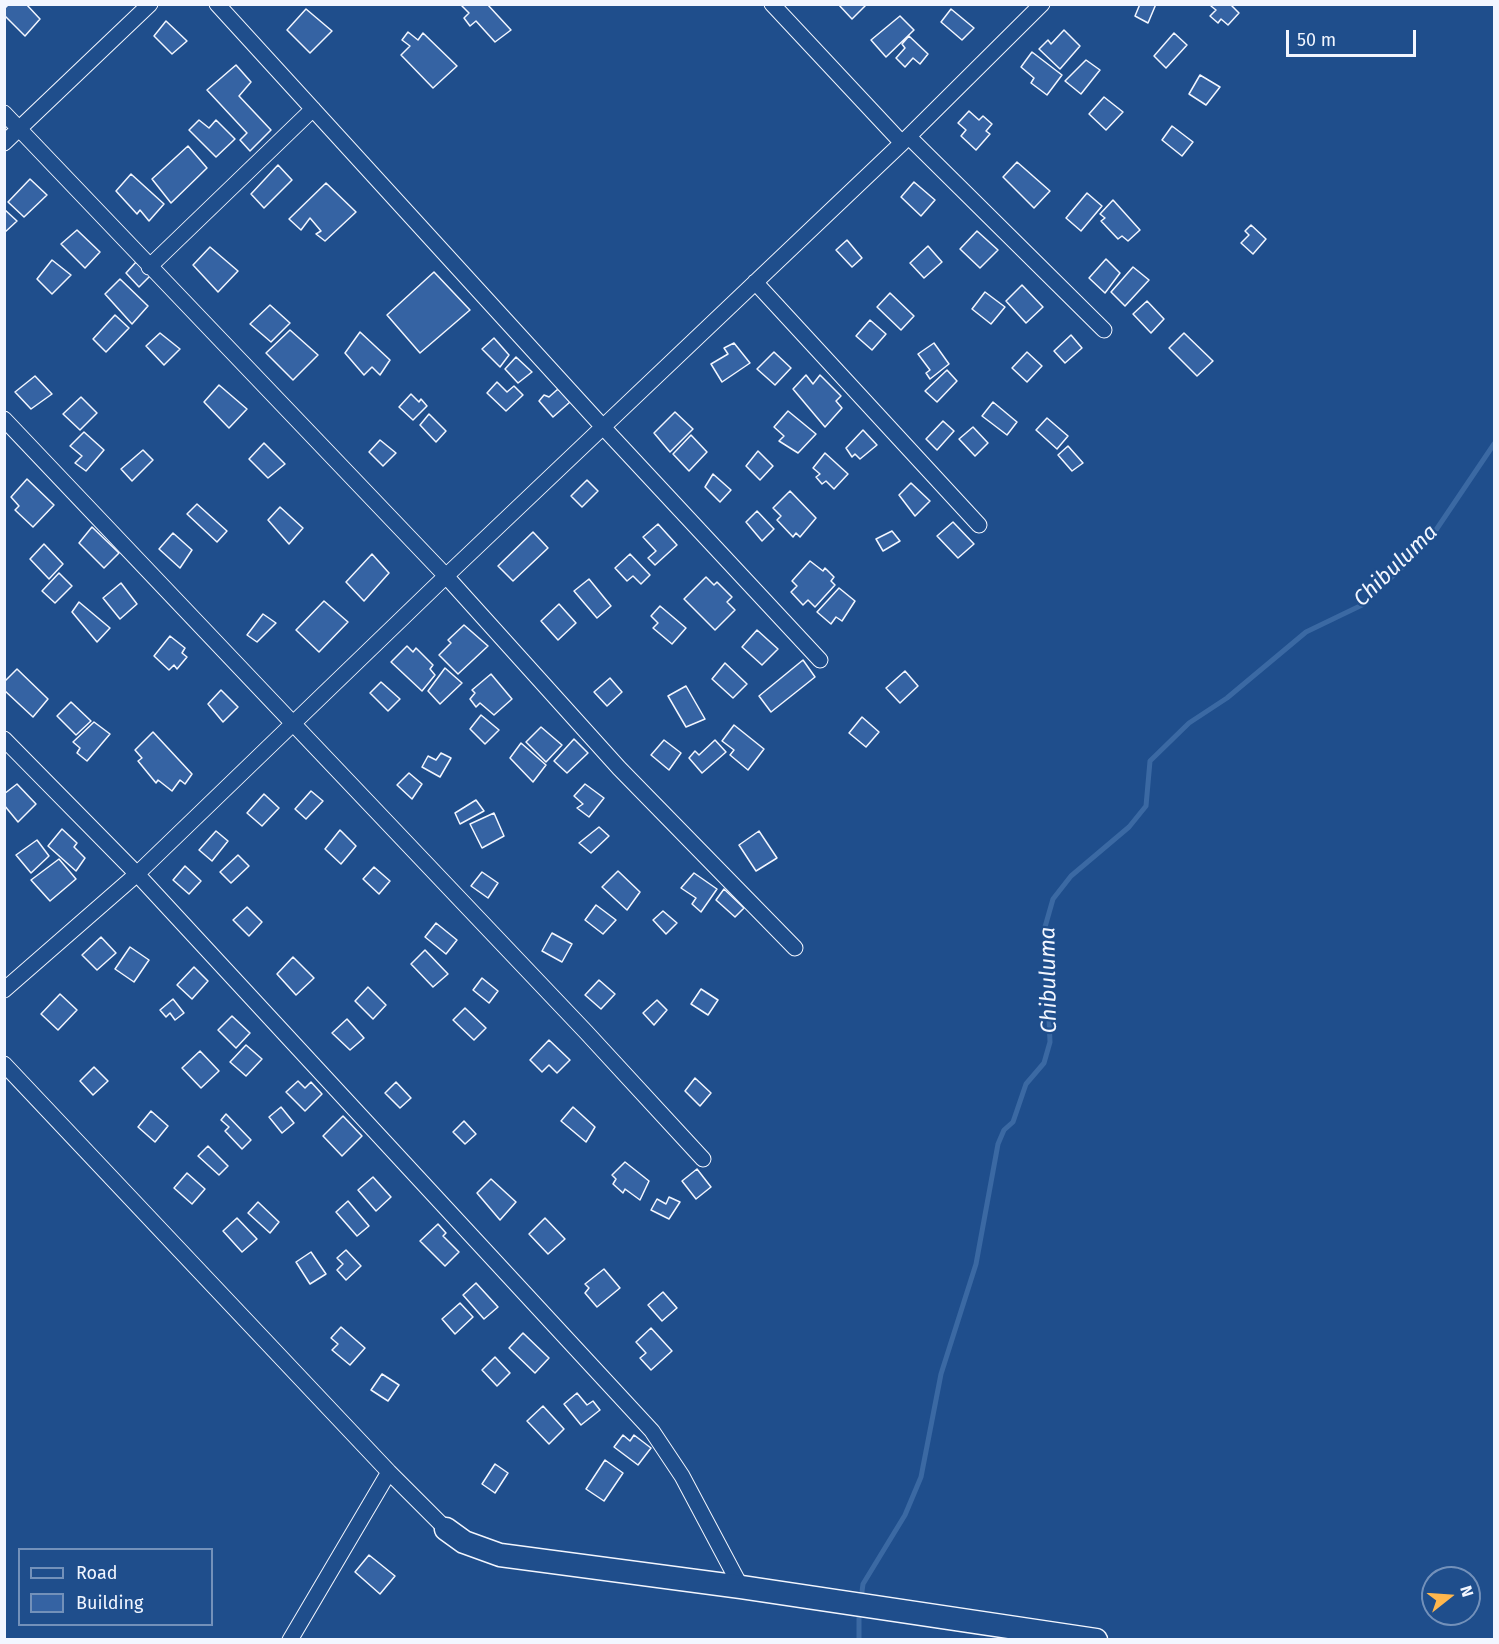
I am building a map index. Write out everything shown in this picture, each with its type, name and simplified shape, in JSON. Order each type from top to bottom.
[{"type":"street","points":[[4,143],[150,4]]},
{"type":"street","points":[[217,4],[603,427],[820,660]]},
{"type":"street","points":[[772,4],[905,140],[1104,330]]},
{"type":"street","points":[[4,990],[137,874],[446,576],[905,140],[1042,4]]},
{"type":"street","points":[[150,267],[313,110]]},
{"type":"street","points":[[4,113],[446,576],[620,768],[795,948]]},
{"type":"street","points":[[755,282],[979,525]]},
{"type":"street","points":[[4,419],[292,725],[586,1032],[703,1160]]},
{"type":"street","points":[[4,739],[137,874],[657,1437],[682,1476],[741,1587]]},
{"type":"street","points":[[4,1065],[389,1472],[446,1529],[464,1542],[500,1555],[741,1587],[1096,1640]]},
{"type":"street","points":[[290,1640],[389,1472]]},
{"type":"building","points":[[9,4],[26,4],[40,19],[25,36],[4,15],[4,9]]},
{"type":"building","points":[[460,4],[487,4],[511,30],[495,42],[476,21],[470,26],[464,18],[469,13]]},
{"type":"building","points":[[838,4],[867,4],[852,19]]},
{"type":"building","points":[[1140,4],[1156,4],[1148,23],[1135,16]]},
{"type":"building","points":[[1230,4],[1239,13],[1228,25],[1221,19],[1218,23],[1210,16],[1216,10],[1211,6]]},
{"type":"building","points":[[306,9],[332,31],[310,53],[287,30]]},
{"type":"building","points":[[951,9],[974,28],[962,40],[941,22]]},
{"type":"building","points":[[900,16],[914,30],[886,57],[871,40]]},
{"type":"building","points":[[166,21],[187,41],[172,54],[154,36]]},
{"type":"building","points":[[1064,30],[1080,46],[1060,69],[1039,49],[1048,40],[1051,44]]},
{"type":"building","points":[[408,32],[418,40],[423,33],[457,66],[433,88],[401,55],[410,46],[402,40]]},
{"type":"building","points":[[1174,33],[1187,45],[1166,68],[1154,56]]},
{"type":"building","points":[[909,36],[928,54],[920,64],[913,58],[905,67],[896,58],[905,48],[902,44]]},
{"type":"building","points":[[1032,52],[1062,75],[1047,95],[1031,83],[1034,78],[1021,67]]},
{"type":"building","points":[[1086,60],[1100,70],[1081,94],[1065,81]]},
{"type":"building","points":[[236,65],[251,82],[239,96],[271,130],[250,151],[240,140],[247,133],[207,90]]},
{"type":"building","points":[[1200,75],[1220,87],[1206,105],[1189,94]]},
{"type":"building","points":[[1104,97],[1123,112],[1106,130],[1089,114]]},
{"type":"building","points":[[969,111],[979,120],[983,116],[992,124],[986,131],[990,134],[976,150],[961,136],[966,130],[958,123]]},
{"type":"building","points":[[199,120],[209,128],[216,120],[235,139],[216,157],[189,130]]},
{"type":"building","points":[[1172,126],[1193,142],[1182,156],[1162,140]]},
{"type":"building","points":[[188,146],[207,168],[171,203],[152,179]]},
{"type":"building","points":[[1017,162],[1050,191],[1034,208],[1003,177]]},
{"type":"building","points":[[278,165],[292,180],[264,208],[251,194]]},
{"type":"building","points":[[131,174],[164,204],[149,221],[140,210],[137,214],[116,191]]},
{"type":"building","points":[[30,179],[47,195],[24,217],[8,202]]},
{"type":"building","points":[[914,182],[935,200],[921,216],[901,197]]},
{"type":"building","points":[[326,183],[356,212],[325,241],[316,234],[321,231],[310,218],[301,230],[289,219]]},
{"type":"building","points":[[1087,193],[1102,206],[1081,231],[1066,218]]},
{"type":"building","points":[[1113,200],[1140,230],[1128,241],[1122,236],[1118,239],[1101,221],[1105,218],[1100,214]]},
{"type":"building","points":[[4,209],[17,221],[4,233]]},
{"type":"building","points":[[1251,225],[1266,239],[1253,254],[1241,243],[1249,235],[1245,231]]},
{"type":"building","points":[[77,230],[100,252],[85,268],[61,244]]},
{"type":"building","points":[[977,231],[998,250],[980,268],[960,249]]},
{"type":"building","points":[[847,240],[862,258],[852,267],[836,250]]},
{"type":"building","points":[[928,246],[942,262],[924,278],[910,263]]},
{"type":"building","points":[[210,247],[238,271],[218,292],[193,265]]},
{"type":"building","points":[[1106,259],[1120,273],[1105,293],[1089,278]]},
{"type":"building","points":[[52,260],[71,275],[52,294],[37,279]]},
{"type":"building","points":[[136,262],[150,276],[139,287],[126,273]]},
{"type":"building","points":[[1133,267],[1149,280],[1125,306],[1111,292]]},
{"type":"building","points":[[434,272],[470,310],[420,353],[387,315]]},
{"type":"building","points":[[120,279],[148,306],[132,324],[105,294]]},
{"type":"building","points":[[1022,285],[1043,307],[1026,323],[1006,301]]},
{"type":"building","points":[[985,292],[1005,307],[991,324],[972,309]]},
{"type":"building","points":[[890,293],[914,316],[901,330],[877,307]]},
{"type":"building","points":[[1147,301],[1164,319],[1151,333],[1133,314]]},
{"type":"building","points":[[270,305],[290,323],[271,342],[250,324]]},
{"type":"building","points":[[115,315],[129,328],[106,352],[93,339]]},
{"type":"building","points":[[870,320],[886,334],[872,350],[856,336]]},
{"type":"building","points":[[290,330],[318,355],[293,380],[266,353]]},
{"type":"building","points":[[360,332],[390,360],[380,375],[372,367],[364,375],[345,353]]},
{"type":"building","points":[[160,333],[180,349],[164,365],[146,346]]},
{"type":"building","points":[[1184,333],[1213,361],[1197,376],[1169,348]]},
{"type":"building","points":[[1071,335],[1082,348],[1065,363],[1054,351]]},
{"type":"building","points":[[494,338],[509,355],[500,367],[482,349]]},
{"type":"building","points":[[734,343],[750,363],[722,382],[711,364],[728,354],[724,348]]},
{"type":"building","points":[[934,343],[949,364],[930,379],[926,373],[930,370],[918,354]]},
{"type":"building","points":[[774,352],[791,368],[775,385],[757,369]]},
{"type":"building","points":[[1027,352],[1042,366],[1027,382],[1012,368]]},
{"type":"building","points":[[516,357],[532,372],[518,383],[505,369]]},
{"type":"building","points":[[947,370],[957,381],[937,402],[925,391]]},
{"type":"building","points":[[806,375],[813,384],[820,375],[841,396],[836,401],[842,408],[825,427],[793,389]]},
{"type":"building","points":[[35,376],[52,394],[31,409],[15,392]]},
{"type":"building","points":[[497,382],[507,392],[514,386],[523,395],[506,411],[487,393]]},
{"type":"building","points":[[219,385],[247,409],[229,428],[204,402]]},
{"type":"building","points":[[558,389],[570,402],[553,417],[539,401],[544,395],[549,397]]},
{"type":"building","points":[[411,394],[419,402],[421,399],[427,406],[413,420],[399,407]]},
{"type":"building","points":[[81,397],[97,413],[80,430],[63,414]]},
{"type":"building","points":[[993,402],[1017,422],[1007,435],[982,416]]},
{"type":"building","points":[[788,411],[816,434],[798,453],[779,441],[784,436],[774,427]]},
{"type":"building","points":[[675,412],[693,429],[670,452],[654,433]]},
{"type":"building","points":[[429,414],[446,431],[436,442],[420,425]]},
{"type":"building","points":[[1047,418],[1068,436],[1057,449],[1036,430]]},
{"type":"building","points":[[943,421],[954,431],[937,450],[926,439]]},
{"type":"building","points":[[973,427],[988,443],[975,456],[959,439]]},
{"type":"building","points":[[863,430],[877,445],[860,459],[855,454],[852,457],[846,448]]},
{"type":"building","points":[[84,432],[104,450],[86,471],[75,463],[82,456],[70,446]]},
{"type":"building","points":[[691,435],[707,452],[689,471],[673,454]]},
{"type":"building","points":[[380,440],[396,453],[383,466],[369,452]]},
{"type":"building","points":[[264,443],[285,464],[268,478],[249,459]]},
{"type":"building","points":[[1068,446],[1083,463],[1072,471],[1058,455]]},
{"type":"building","points":[[143,450],[153,460],[132,481],[121,469]]},
{"type":"building","points":[[758,451],[773,466],[760,480],[746,466]]},
{"type":"building","points":[[825,453],[848,474],[834,489],[826,481],[822,484],[816,477],[820,474],[813,468]]},
{"type":"building","points":[[713,474],[731,490],[720,502],[705,487]]},
{"type":"building","points":[[27,479],[54,505],[33,527],[15,510],[19,506],[11,497]]},
{"type":"building","points":[[587,480],[598,491],[582,507],[571,496]]},
{"type":"building","points":[[911,483],[930,501],[915,516],[899,495]]},
{"type":"building","points":[[790,491],[816,518],[800,537],[796,533],[793,537],[777,520],[781,516],[773,508]]},
{"type":"building","points":[[197,504],[227,531],[217,542],[187,514]]},
{"type":"building","points":[[280,507],[303,528],[289,544],[268,520]]},
{"type":"building","points":[[757,511],[774,529],[762,541],[746,522]]},
{"type":"building","points":[[953,522],[974,544],[958,558],[937,536]]},
{"type":"building","points":[[658,524],[677,545],[655,565],[648,558],[656,551],[643,537]]},
{"type":"building","points":[[92,527],[119,553],[104,568],[79,543]]},
{"type":"building","points":[[892,531],[900,541],[883,551],[876,539]]},
{"type":"building","points":[[533,532],[548,548],[513,581],[498,566]]},
{"type":"building","points":[[173,533],[192,550],[180,568],[159,549]]},
{"type":"building","points":[[44,544],[63,564],[49,579],[30,559]]},
{"type":"building","points":[[372,554],[389,573],[364,601],[346,582]]},
{"type":"building","points":[[630,554],[650,575],[641,584],[633,576],[627,581],[615,568]]},
{"type":"building","points":[[810,561],[823,571],[825,568],[834,577],[831,581],[835,585],[815,607],[808,600],[803,605],[791,592],[797,586],[792,581]]},
{"type":"building","points":[[59,573],[72,586],[55,603],[42,591]]},
{"type":"building","points":[[706,577],[714,585],[717,582],[732,597],[727,602],[735,610],[715,630],[684,599]]},
{"type":"building","points":[[589,579],[611,606],[597,618],[574,591]]},
{"type":"building","points":[[121,583],[137,604],[120,619],[103,598]]},
{"type":"building","points":[[839,588],[855,601],[842,621],[836,617],[831,624],[817,612]]},
{"type":"building","points":[[324,601],[348,622],[319,652],[296,630]]},
{"type":"building","points":[[79,602],[110,628],[97,642],[72,612]]},
{"type":"building","points":[[559,604],[576,623],[558,640],[541,621]]},
{"type":"building","points":[[660,606],[686,628],[672,644],[653,628],[658,623],[651,616]]},
{"type":"building","points":[[263,614],[276,623],[257,642],[247,635]]},
{"type":"building","points":[[464,625],[488,646],[458,674],[439,655],[451,643],[448,640]]},
{"type":"building","points":[[757,630],[778,649],[762,665],[742,647]]},
{"type":"building","points":[[170,636],[185,648],[182,653],[187,657],[177,669],[174,665],[169,670],[154,656]]},
{"type":"building","points":[[407,646],[413,652],[416,648],[433,665],[430,669],[435,675],[422,691],[391,662]]},
{"type":"building","points":[[803,660],[815,677],[771,712],[759,696]]},
{"type":"building","points":[[725,663],[747,684],[733,698],[712,679]]},
{"type":"building","points":[[445,668],[462,683],[440,704],[428,691]]},
{"type":"building","points":[[17,669],[48,699],[33,717],[4,690],[4,682]]},
{"type":"building","points":[[905,671],[918,686],[900,703],[886,688]]},
{"type":"building","points":[[491,674],[512,699],[494,715],[480,703],[476,707],[470,699],[475,693],[472,690]]},
{"type":"building","points":[[610,678],[622,692],[607,706],[594,692]]},
{"type":"building","points":[[381,682],[400,699],[388,711],[370,693]]},
{"type":"building","points":[[686,686],[705,719],[686,727],[668,696]]},
{"type":"building","points":[[221,690],[238,707],[223,722],[208,704]]},
{"type":"building","points":[[71,702],[91,721],[76,735],[57,716]]},
{"type":"building","points":[[481,715],[499,730],[485,744],[470,729]]},
{"type":"building","points":[[862,717],[879,732],[866,747],[849,733]]},
{"type":"building","points":[[94,722],[110,734],[87,761],[77,753],[80,748],[73,742]]},
{"type":"building","points":[[734,725],[764,749],[748,770],[730,755],[734,750],[722,741]]},
{"type":"building","points":[[541,727],[562,745],[546,762],[526,742]]},
{"type":"building","points":[[153,732],[192,774],[185,784],[180,780],[172,791],[158,780],[156,783],[138,761],[142,758],[135,750]]},
{"type":"building","points":[[574,739],[588,753],[567,773],[554,761]]},
{"type":"building","points":[[664,740],[681,753],[669,770],[651,755]]},
{"type":"building","points":[[715,740],[726,752],[702,773],[689,758],[695,751],[699,755]]},
{"type":"building","points":[[521,743],[546,765],[533,782],[510,758]]},
{"type":"building","points":[[441,753],[451,758],[440,777],[422,767],[428,756],[436,760]]},
{"type":"building","points":[[409,773],[422,784],[412,799],[397,785]]},
{"type":"building","points":[[17,784],[36,804],[18,822],[4,805],[4,794]]},
{"type":"building","points":[[585,784],[604,798],[589,817],[577,808],[583,804],[574,796]]},
{"type":"building","points":[[311,791],[323,801],[306,819],[295,809]]},
{"type":"building","points":[[264,794],[279,808],[262,826],[247,813]]},
{"type":"building","points":[[476,800],[484,811],[460,824],[455,813]]},
{"type":"building","points":[[494,813],[504,836],[482,848],[470,824]]},
{"type":"building","points":[[599,827],[609,836],[591,853],[579,843]]},
{"type":"building","points":[[62,829],[77,843],[74,847],[85,858],[76,871],[48,846]]},
{"type":"building","points":[[340,830],[356,846],[341,864],[325,849]]},
{"type":"building","points":[[216,831],[228,841],[212,861],[199,850]]},
{"type":"building","points":[[759,831],[777,858],[756,871],[739,845]]},
{"type":"building","points":[[37,840],[49,856],[31,873],[16,855]]},
{"type":"building","points":[[238,855],[249,866],[231,883],[220,872]]},
{"type":"building","points":[[59,859],[76,879],[50,901],[31,880]]},
{"type":"building","points":[[185,866],[201,881],[189,894],[173,880]]},
{"type":"building","points":[[374,867],[390,881],[379,894],[363,879]]},
{"type":"building","points":[[618,871],[640,892],[627,910],[602,887]]},
{"type":"building","points":[[482,872],[498,883],[488,898],[471,886]]},
{"type":"building","points":[[694,873],[717,889],[701,912],[692,904],[696,898],[681,888]]},
{"type":"building","points":[[724,889],[744,908],[735,917],[716,900]]},
{"type":"building","points":[[596,905],[616,920],[603,934],[585,920]]},
{"type":"building","points":[[247,907],[262,922],[249,936],[233,920]]},
{"type":"building","points":[[663,911],[677,923],[666,934],[653,920]]},
{"type":"building","points":[[436,923],[457,940],[446,954],[425,937]]},
{"type":"building","points":[[552,933],[572,944],[562,962],[542,951]]},
{"type":"building","points":[[101,937],[116,953],[97,970],[82,955]]},
{"type":"building","points":[[130,947],[149,960],[134,982],[115,969]]},
{"type":"building","points":[[425,950],[448,974],[433,987],[411,964]]},
{"type":"building","points":[[293,957],[314,978],[296,995],[277,974]]},
{"type":"building","points":[[194,967],[208,981],[192,999],[177,985]]},
{"type":"building","points":[[482,978],[498,991],[489,1003],[473,990]]},
{"type":"building","points":[[599,980],[615,994],[601,1009],[585,995]]},
{"type":"building","points":[[368,987],[386,1005],[373,1019],[355,1001]]},
{"type":"building","points":[[701,989],[718,1000],[708,1015],[691,1004]]},
{"type":"building","points":[[60,994],[77,1010],[58,1030],[41,1014]]},
{"type":"building","points":[[173,999],[184,1013],[175,1020],[170,1013],[166,1017],[160,1010]]},
{"type":"building","points":[[657,1000],[667,1010],[654,1025],[643,1013]]},
{"type":"building","points":[[465,1008],[486,1028],[474,1040],[453,1020]]},
{"type":"building","points":[[232,1016],[250,1033],[236,1048],[218,1030]]},
{"type":"building","points":[[347,1019],[364,1038],[350,1050],[332,1033]]},
{"type":"building","points":[[549,1040],[570,1060],[557,1073],[549,1065],[542,1072],[530,1060]]},
{"type":"building","points":[[246,1045],[262,1059],[246,1076],[230,1062]]},
{"type":"building","points":[[200,1051],[219,1071],[201,1088],[182,1068]]},
{"type":"building","points":[[94,1067],[108,1081],[93,1095],[80,1081]]},
{"type":"building","points":[[695,1078],[711,1093],[700,1106],[685,1091]]},
{"type":"building","points":[[298,1081],[305,1088],[311,1082],[322,1094],[305,1111],[286,1092]]},
{"type":"building","points":[[396,1082],[411,1098],[400,1108],[385,1093]]},
{"type":"building","points":[[281,1107],[294,1123],[282,1133],[269,1117]]},
{"type":"building","points":[[573,1107],[595,1127],[586,1142],[561,1121]]},
{"type":"building","points":[[151,1111],[168,1126],[155,1142],[138,1127]]},
{"type":"building","points":[[226,1114],[251,1140],[242,1149],[225,1131],[229,1127],[221,1120]]},
{"type":"building","points":[[343,1116],[362,1136],[342,1156],[323,1136]]},
{"type":"building","points":[[464,1121],[476,1134],[465,1144],[453,1132]]},
{"type":"building","points":[[208,1146],[228,1166],[219,1175],[198,1156]]},
{"type":"building","points":[[625,1162],[649,1181],[640,1200],[625,1189],[623,1193],[613,1184],[616,1179],[612,1175]]},
{"type":"building","points":[[697,1169],[711,1187],[696,1199],[682,1181]]},
{"type":"building","points":[[187,1173],[205,1189],[192,1204],[174,1188]]},
{"type":"building","points":[[373,1177],[391,1197],[376,1211],[358,1190]]},
{"type":"building","points":[[491,1179],[516,1202],[500,1220],[477,1193]]},
{"type":"building","points":[[669,1197],[680,1202],[669,1219],[651,1210],[657,1199],[666,1204]]},
{"type":"building","points":[[348,1201],[369,1226],[357,1236],[336,1212]]},
{"type":"building","points":[[258,1202],[279,1222],[270,1233],[248,1213]]},
{"type":"building","points":[[237,1218],[257,1239],[242,1252],[223,1231]]},
{"type":"building","points":[[545,1218],[565,1239],[548,1254],[529,1234]]},
{"type":"building","points":[[438,1224],[446,1233],[443,1236],[459,1252],[445,1266],[420,1241]]},
{"type":"building","points":[[346,1250],[361,1266],[346,1280],[337,1270],[343,1264],[337,1258]]},
{"type":"building","points":[[311,1252],[326,1274],[310,1284],[296,1262]]},
{"type":"building","points":[[604,1269],[620,1288],[597,1307],[585,1293],[589,1288],[585,1284]]},
{"type":"building","points":[[476,1283],[498,1307],[484,1319],[463,1295]]},
{"type":"building","points":[[663,1292],[677,1308],[662,1321],[648,1305]]},
{"type":"building","points":[[460,1303],[473,1317],[455,1334],[442,1319]]},
{"type":"building","points":[[341,1327],[365,1348],[350,1365],[332,1350],[338,1344],[331,1338]]},
{"type":"building","points":[[651,1328],[672,1351],[651,1370],[640,1358],[646,1353],[636,1342]]},
{"type":"building","points":[[523,1333],[549,1358],[535,1373],[509,1348]]},
{"type":"building","points":[[495,1357],[510,1373],[497,1386],[482,1370]]},
{"type":"building","points":[[382,1374],[399,1385],[388,1401],[371,1390]]},
{"type":"building","points":[[577,1393],[587,1405],[593,1401],[600,1410],[581,1425],[564,1404]]},
{"type":"building","points":[[543,1406],[564,1429],[549,1444],[527,1421]]},
{"type":"building","points":[[623,1435],[630,1441],[634,1435],[651,1448],[638,1465],[614,1447]]},
{"type":"building","points":[[605,1460],[623,1473],[604,1501],[586,1489]]},
{"type":"building","points":[[495,1464],[508,1473],[495,1493],[482,1484]]},
{"type":"building","points":[[369,1555],[395,1576],[380,1594],[355,1572]]},
{"type":"waterway","name":"Chibuluma","points":[[861,1599],[863,1584],[905,1515],[921,1477],[941,1374],[976,1264],[998,1144],[1004,1130],[1013,1122],[1026,1084],[1044,1063],[1050,1042],[1045,927],[1053,899],[1071,876],[1129,827],[1146,806],[1150,761],[1189,723],[1227,698],[1306,632],[1362,605],[1413,557],[1436,530],[1494,444]]},
{"type":"waterway","name":"Chibuluma","points":[[859,1611],[859,1640]]}]
